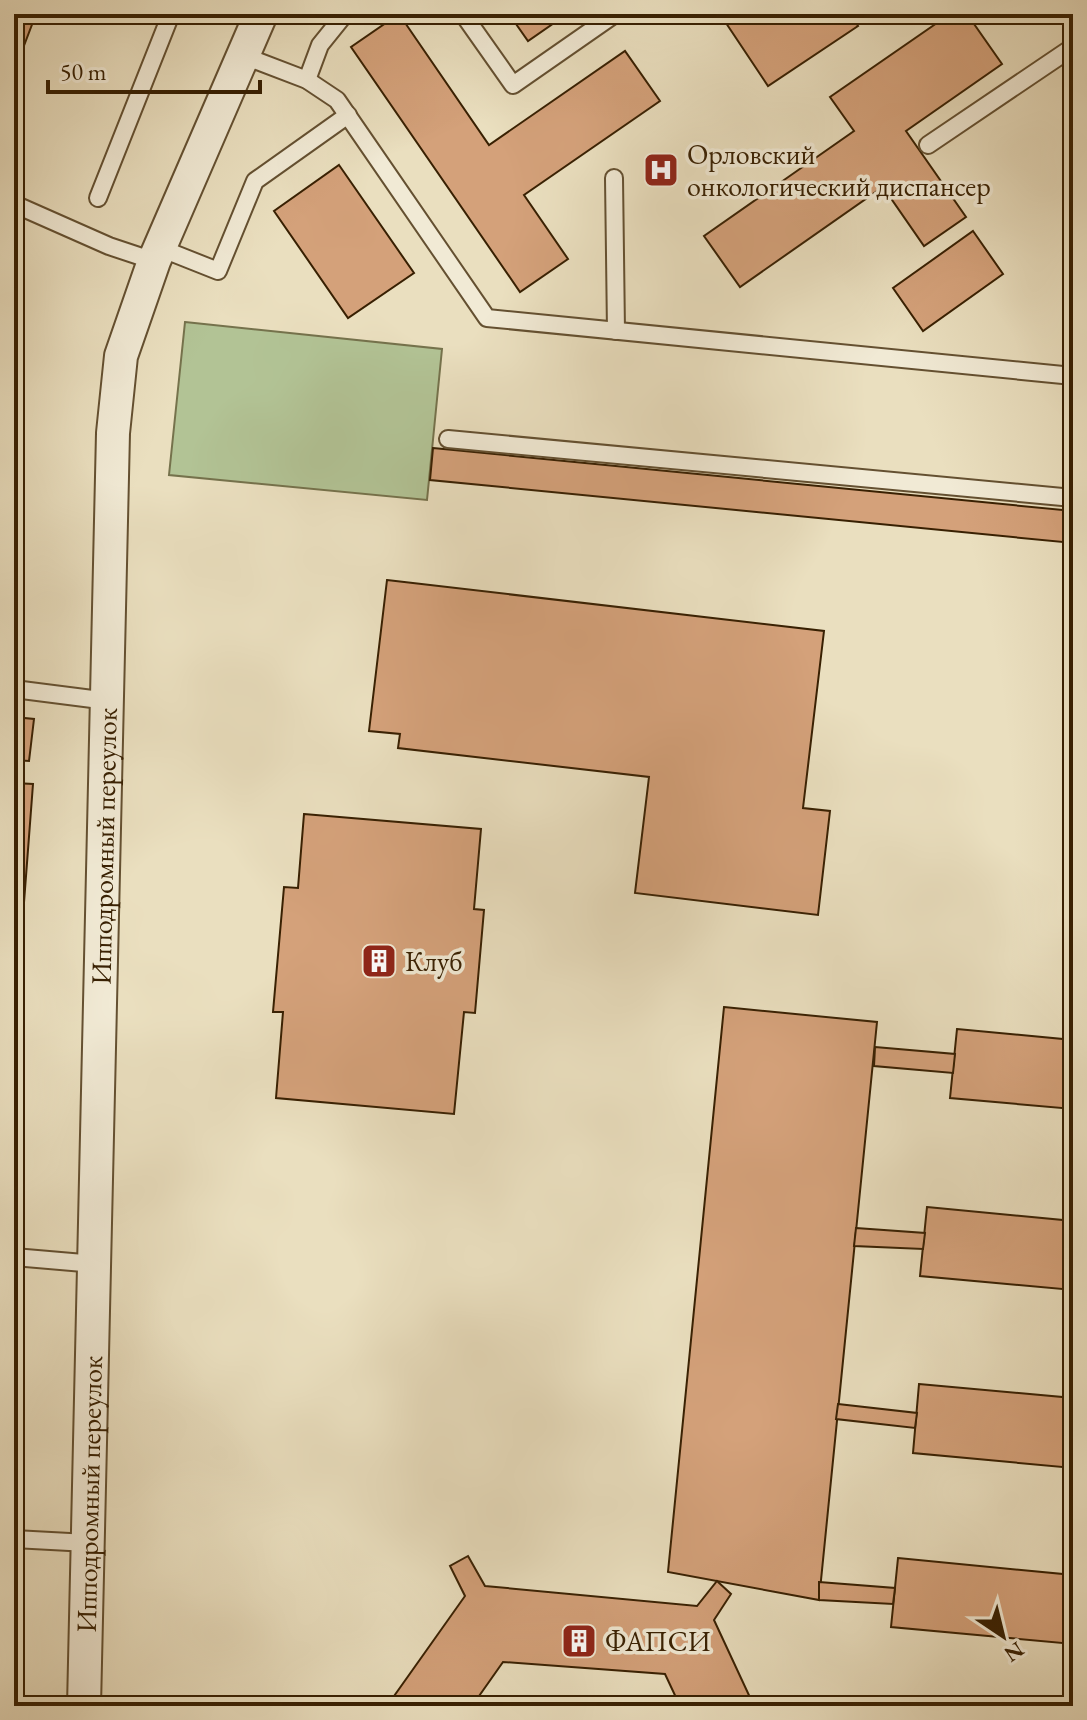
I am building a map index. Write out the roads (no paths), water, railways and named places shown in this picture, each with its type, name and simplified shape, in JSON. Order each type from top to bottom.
[{"type":"street","name":"Ипподромный переулок","points":[[84,1706],[114,418],[121,356],[157,255],[261,14]]},
{"type":"lane","points":[[98,198],[171,14]]},
{"type":"lane","points":[[307,80],[320,45],[345,14]]},
{"type":"lane","points":[[463,14],[513,85],[615,14]]},
{"type":"lane","points":[[928,145],[1073,47]]},
{"type":"lane","points":[[244,56],[307,80],[337,100],[487,318],[1073,376]]},
{"type":"lane","points":[[14,204],[109,246],[218,271],[255,181],[348,115]]},
{"type":"lane","points":[[614,178],[616,331]]},
{"type":"lane","points":[[448,439],[1073,498]]},
{"type":"lane","points":[[14,689],[108,701]]},
{"type":"lane","points":[[14,1257],[95,1264]]},
{"type":"lane","points":[[14,1539],[88,1543]]},
{"type":"place","name":"Орловский онкологический диспансер","points":[[661,170]]},
{"type":"place","name":"Клуб","points":[[379,961]]},
{"type":"place","name":"ФАПСИ","points":[[579,1641]]}]
